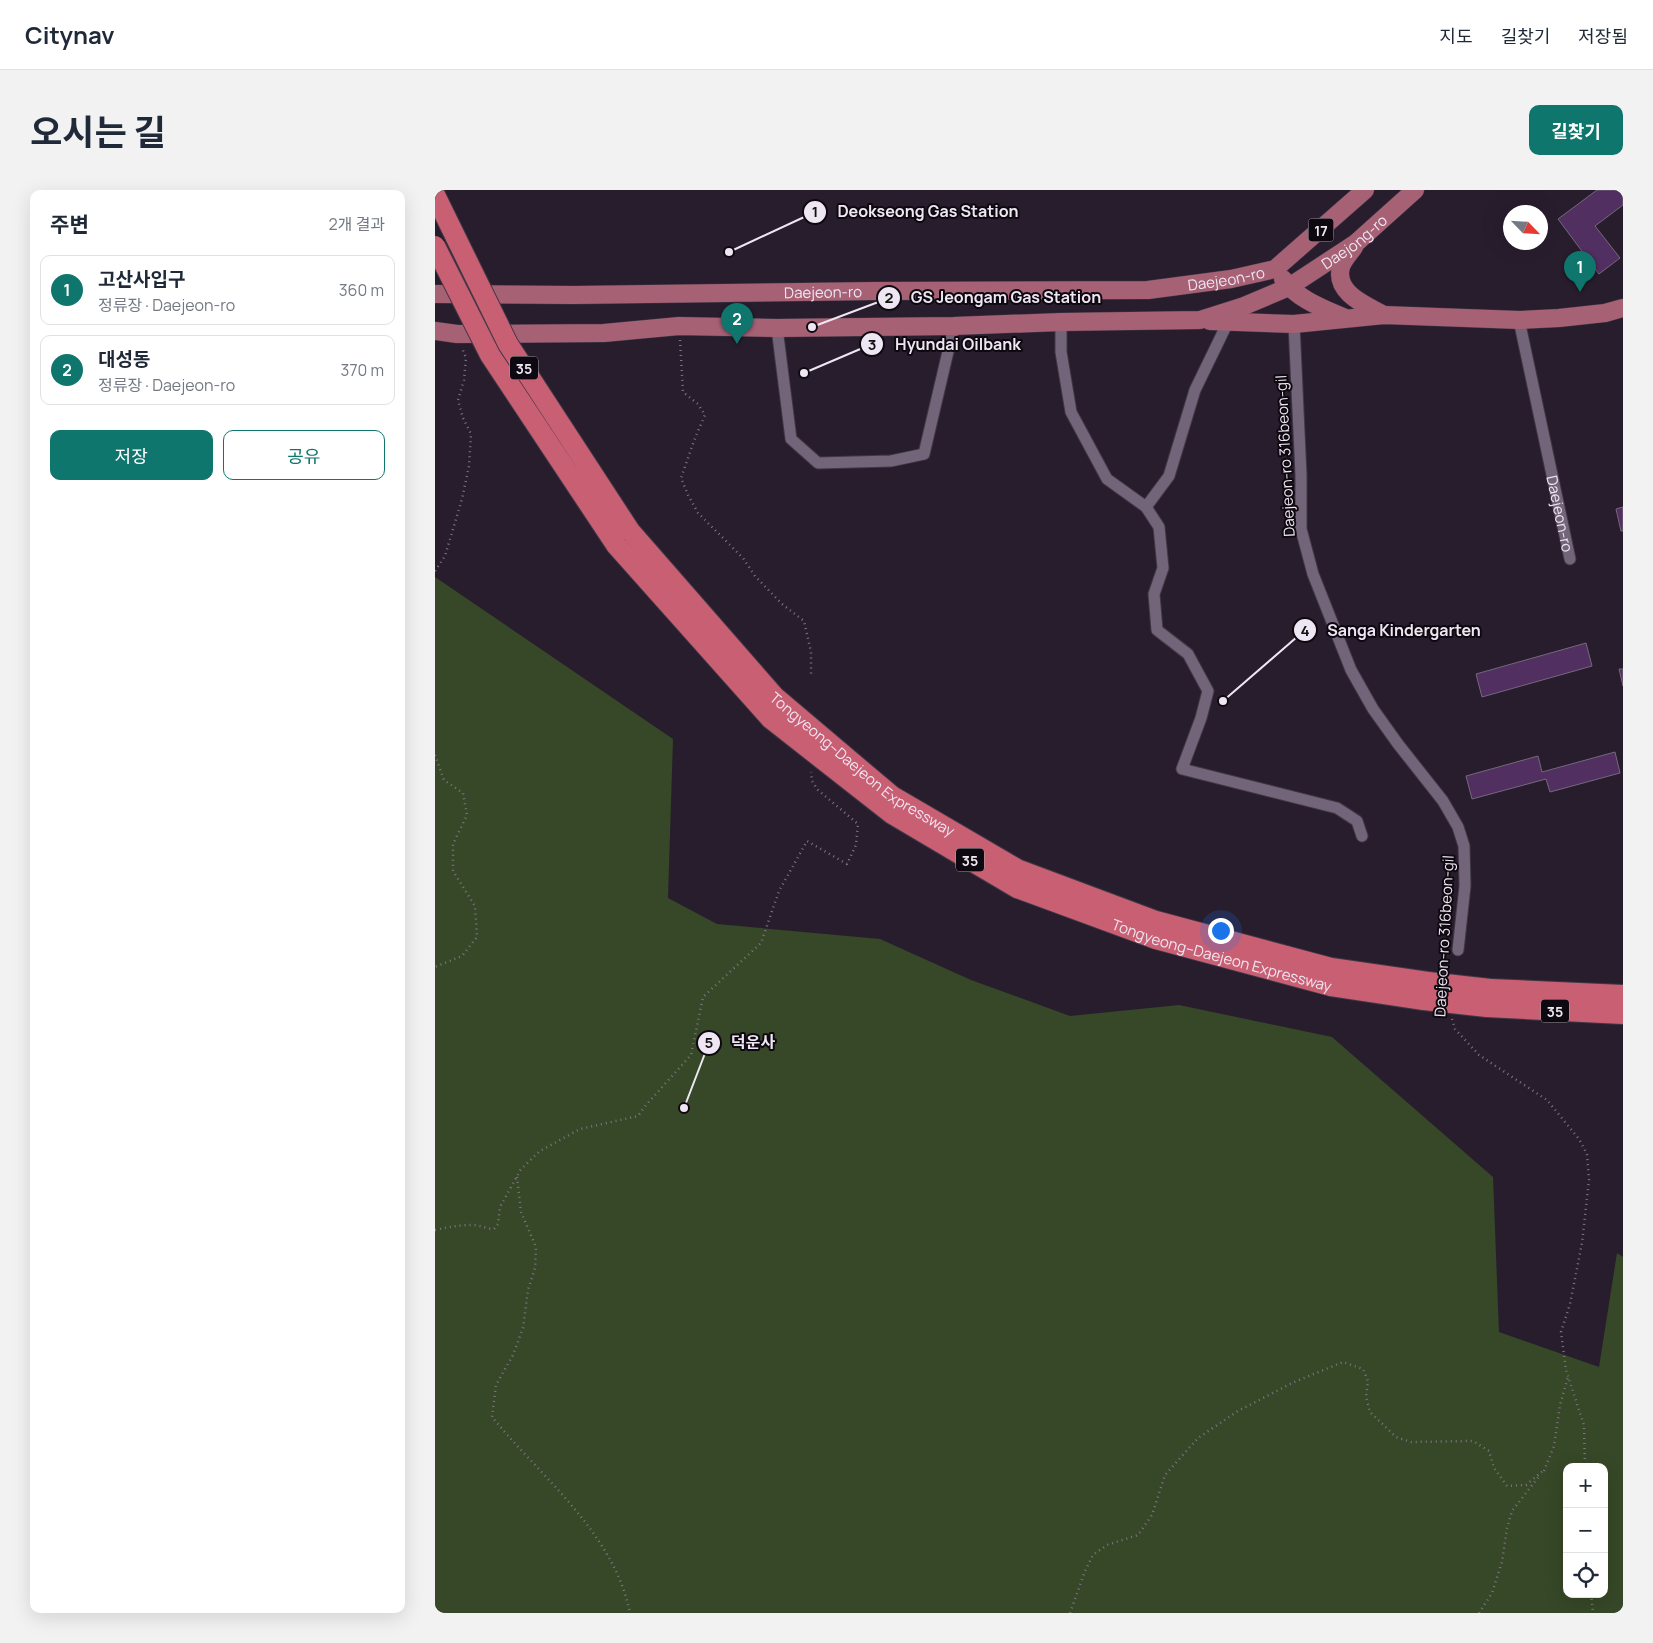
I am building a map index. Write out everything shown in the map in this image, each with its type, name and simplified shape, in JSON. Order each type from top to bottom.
[{"type":"highway","name":"Tongyeong–Daejeon Expressway","points":[[435,195],[508,344],[623,538]]},
{"type":"highway","name":"Tongyeong–Daejeon Expressway","points":[[435,246],[490,355],[623,538],[775,698],[892,796],[1017,869],[1156,921],[1331,968],[1426,991],[1623,1014]]},
{"type":"highway","name":"Tongyeong–Daejeon Expressway","points":[[1489,998],[1623,995]]},
{"type":"main road","name":"Daejong-ro","points":[[1275,268],[1365,190]]},
{"type":"main road","name":"Daejong-ro","points":[[1289,288],[1356,243],[1415,190]]},
{"type":"main road","points":[[1356,243],[1341,267],[1341,283],[1352,297],[1384,315]]},
{"type":"main road","name":"Daejeon-ro","points":[[435,294],[573,295],[1148,290],[1231,278],[1275,268],[1289,288],[1315,306],[1347,319],[1384,315],[1519,320],[1605,313],[1623,308]]},
{"type":"main road","name":"Daejeon-ro","points":[[435,331],[457,334],[604,332],[679,326],[777,328],[954,326],[1200,320],[1244,306],[1289,288]]},
{"type":"main road","points":[[1200,320],[1294,324],[1347,319]]},
{"type":"street","name":"Daejeon-ro","points":[[1519,320],[1570,559]]},
{"type":"street","points":[[1061,322],[1061,352],[1071,412],[1107,479],[1146,507],[1159,527],[1163,568],[1154,594],[1157,630],[1188,654],[1208,691],[1201,718],[1182,769],[1337,808],[1357,821],[1362,836]]},
{"type":"street","points":[[1146,507],[1169,476],[1195,390],[1228,322]]},
{"type":"street","name":"Daejeon-ro 316beon-gil","points":[[1294,324],[1301,475],[1301,529],[1313,574],[1351,670],[1368,702],[1397,744],[1443,801],[1458,827],[1464,846],[1465,886],[1457,950]]},
{"type":"street","points":[[777,328],[791,439],[818,463],[891,460],[924,454],[954,326]]},
{"type":"path","points":[[679,326],[683,392],[698,404],[705,415],[681,478],[698,513],[743,558],[755,576],[783,604],[804,621],[811,652],[811,676]]},
{"type":"path","points":[[435,571],[445,556],[462,499],[469,466],[471,434],[463,418],[458,400],[463,380],[465,358],[457,334]]},
{"type":"path","points":[[435,755],[444,780],[463,793],[467,815],[453,844],[453,871],[475,906],[477,937],[461,956],[435,967]]},
{"type":"path","points":[[435,1230],[476,1225],[487,1229],[494,1228],[498,1224],[500,1207],[521,1169],[540,1151],[581,1129],[638,1116],[645,1105],[691,1055],[703,996],[761,944],[779,891],[807,840],[847,864],[856,845],[858,824],[818,790],[812,781],[811,772]]},
{"type":"path","name":"Daejeon-ro 316beon-gil","points":[[1452,1018],[1455,1029],[1479,1055],[1547,1100],[1579,1139],[1587,1154],[1589,1180],[1582,1243],[1570,1304],[1561,1332],[1568,1376],[1584,1425],[1585,1463]]},
{"type":"path","points":[[517,1176],[521,1212],[536,1246],[535,1268],[528,1290],[523,1328],[513,1355],[497,1385],[492,1417],[512,1442],[555,1485],[599,1541],[616,1570],[630,1613]]},
{"type":"path","points":[[1070,1613],[1085,1571],[1093,1555],[1107,1545],[1138,1534],[1152,1515],[1165,1475],[1198,1438],[1238,1411],[1292,1383],[1343,1362],[1363,1368],[1368,1381],[1366,1397],[1370,1412],[1396,1437],[1411,1442],[1473,1441],[1489,1451],[1494,1468],[1507,1486],[1526,1485],[1544,1470]]},
{"type":"path","points":[[1479,1613],[1492,1593],[1502,1562],[1507,1528],[1512,1511],[1544,1470],[1553,1446],[1560,1405],[1568,1376]]},
{"type":"path","points":[[1591,1598],[1593,1613]]},
{"type":"green space","points":[[435,577],[673,739],[668,898],[717,924],[880,939],[971,980],[1070,1016],[1179,1005],[1332,1037],[1493,1177],[1499,1332],[1599,1367],[1617,1253],[1623,1257],[1623,1613],[435,1613]]},
{"type":"building","points":[[1597,190],[1623,190],[1623,205],[1595,226],[1620,258],[1599,274],[1558,219]]},
{"type":"building","points":[[1623,507],[1623,531],[1621,531],[1616,509]]},
{"type":"building","points":[[1586,643],[1592,666],[1482,697],[1476,674]]},
{"type":"building","points":[[1619,669],[1623,669],[1623,686]]},
{"type":"building","points":[[1615,752],[1620,773],[1550,792],[1546,779],[1472,799],[1466,776],[1538,756],[1542,772]]},
{"type":"place","name":"Deokseong Gas Station","points":[[729,252]]},
{"type":"place","name":"고산사입구","points":[[1580,292]]},
{"type":"place","name":"GS Jeongam Gas Station","points":[[812,327]]},
{"type":"place","name":"대성동","points":[[737,344]]},
{"type":"place","name":"Hyundai Oilbank","points":[[804,373]]},
{"type":"place","name":"Sanga Kindergarten","points":[[1223,701]]},
{"type":"place","name":"덕운사","points":[[684,1108]]}]
